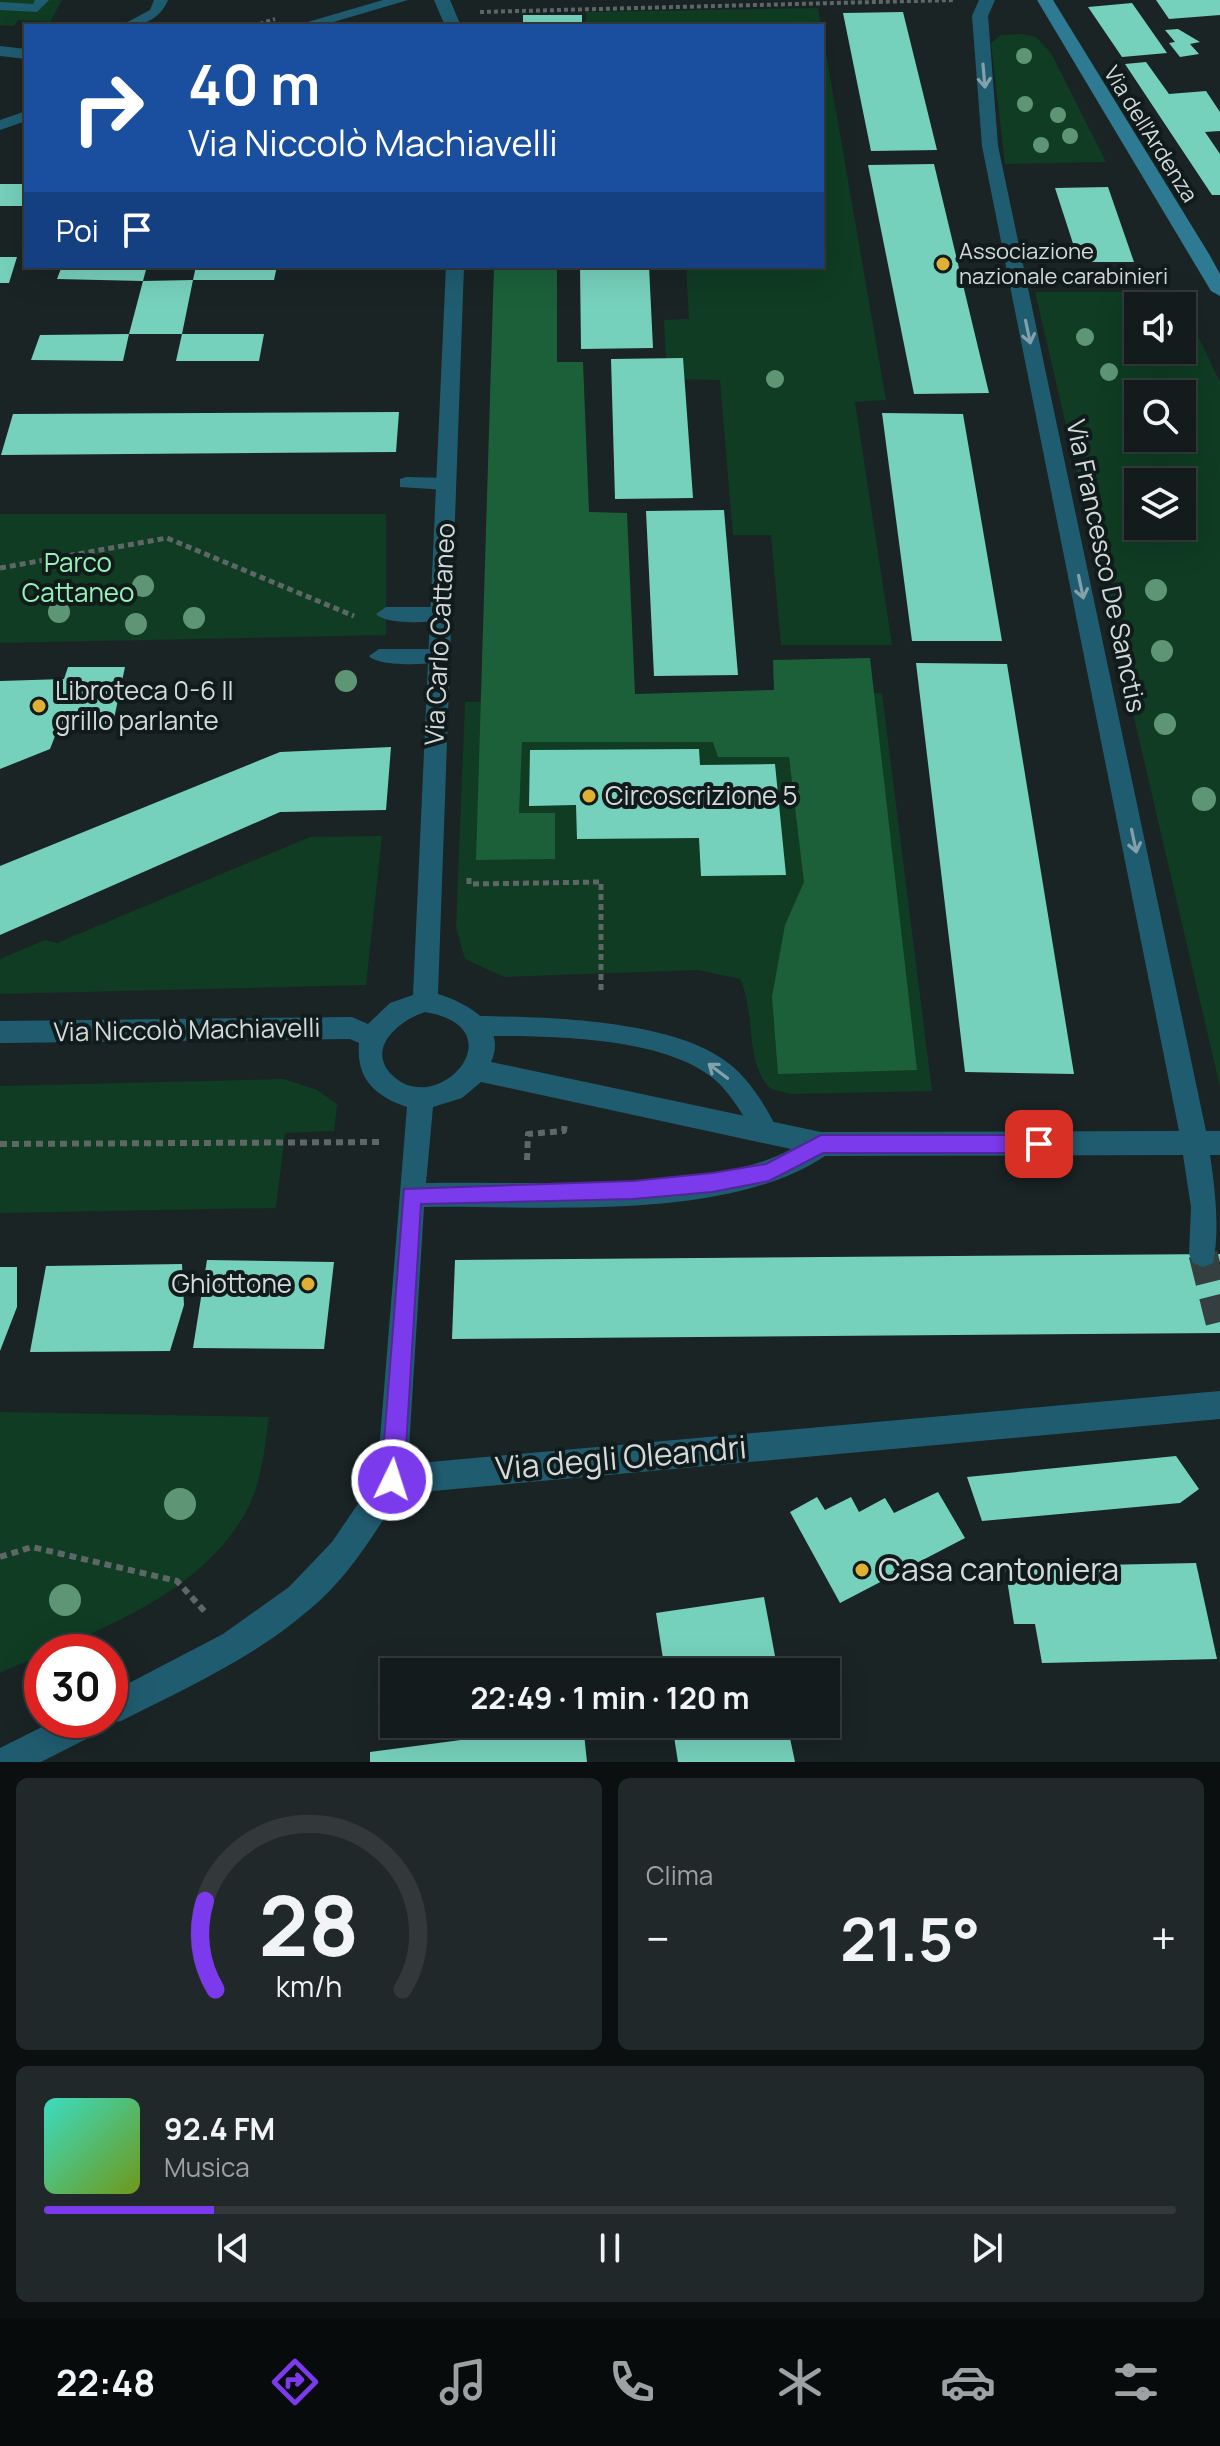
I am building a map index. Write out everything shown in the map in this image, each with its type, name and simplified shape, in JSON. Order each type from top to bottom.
[{"type":"main road","name":"Via dell'Ardenza","points":[[1045,0],[1074,52],[1156,178],[1220,291]]},
{"type":"street","points":[[310,24],[400,0]]},
{"type":"street","name":"Via Francesco De Sanctis","points":[[987,0],[980,16],[990,146],[1207,1143],[1205,1207],[1212,1244]]},
{"type":"street","points":[[0,51],[24,54]]},
{"type":"street","points":[[0,125],[24,117]]},
{"type":"street","name":"Via Carlo Cattaneo","points":[[425,1002],[455,268]]},
{"type":"street","points":[[425,1002],[455,1008],[476,1026],[482,1047],[475,1070],[453,1091],[421,1098],[399,1093],[381,1082],[369,1056],[372,1037],[392,1013],[425,1002]]},
{"type":"street","name":"Via Niccolò Machiavelli","points":[[0,1032],[352,1028],[372,1037]]},
{"type":"street","points":[[475,1070],[821,1144],[1207,1143]]},
{"type":"street","points":[[128,1701],[234,1645],[316,1582],[365,1524],[392,1480],[411,1195],[421,1098]]},
{"type":"street","points":[[411,1195],[633,1190],[712,1182],[769,1172],[821,1144]]},
{"type":"street","name":"Via degli Oleandri","points":[[392,1480],[948,1427],[1220,1405]]},
{"type":"street","points":[[6,1762],[53,1751],[69,1738]]},
{"type":"lane","points":[[0,6],[37,8],[42,0]]},
{"type":"lane","points":[[131,24],[156,12],[161,0]]},
{"type":"lane","points":[[406,483],[447,484]]},
{"type":"lane","points":[[386,614],[442,614]]},
{"type":"lane","points":[[379,656],[439,656]]},
{"type":"lane","points":[[476,1026],[589,1032],[667,1046],[695,1055],[731,1081],[766,1131]]},
{"type":"path","points":[[448,13],[963,0]]},
{"type":"path","points":[[0,568],[167,538],[358,618],[386,614]]},
{"type":"path","points":[[469,884],[601,882],[601,991]]},
{"type":"path","points":[[527,1161],[528,1134],[564,1131],[566,1119]]},
{"type":"path","points":[[0,1144],[356,1142]]},
{"type":"path","points":[[0,1557],[32,1547],[177,1581],[234,1645]]},
{"type":"green space","points":[[0,0],[62,0],[50,22],[18,20],[14,26],[0,25]]},
{"type":"green space","points":[[818,8],[821,24],[586,24],[586,12]]},
{"type":"green space","points":[[1001,35],[1036,37],[1051,53],[1106,162],[1005,164],[991,43]]},
{"type":"green space","points":[[824,42],[886,400],[855,402],[892,645],[781,645],[771,535],[733,535],[720,380],[667,379],[664,320],[689,319],[686,268],[824,268]]},
{"type":"green space","points":[[494,268],[557,268],[557,362],[583,362],[589,512],[627,513],[635,694],[774,690],[773,660],[870,658],[917,1070],[778,1074],[772,997],[785,925],[804,882],[789,757],[718,757],[713,742],[522,742],[519,813],[555,813],[555,859],[476,860]]},
{"type":"green space","points":[[1035,292],[1124,292],[1124,364],[1196,364],[1196,332],[1220,382],[1220,1087]]},
{"type":"green space","name":"Parco Cattaneo","points":[[0,514],[386,514],[386,635],[0,643]]},
{"type":"green space","points":[[882,693],[932,1091],[791,1094],[771,1089],[757,1066],[748,1006],[740,979],[698,970],[504,977],[465,959],[456,928],[465,702]]},
{"type":"green space","points":[[382,836],[366,985],[0,994],[0,959],[45,940],[57,943],[310,837]]},
{"type":"green space","points":[[284,1079],[317,1090],[337,1104],[334,1131],[285,1133],[276,1208],[0,1213],[0,1086]]},
{"type":"green space","points":[[0,1412],[269,1417],[262,1466],[246,1512],[225,1543],[199,1569],[169,1592],[88,1634],[24,1634],[24,1662],[0,1673]]},
{"type":"building","points":[[1156,0],[1220,0],[1220,15],[1169,19]]},
{"type":"building","points":[[1132,3],[1167,53],[1122,57],[1088,7]]},
{"type":"building","points":[[903,12],[937,150],[871,151],[843,13]]},
{"type":"building","points":[[523,15],[582,15],[582,24],[523,24]]},
{"type":"building","points":[[1178,29],[1200,42],[1190,44],[1199,54],[1180,57],[1169,43],[1175,42],[1165,30]]},
{"type":"building","points":[[1146,62],[1169,94],[1206,91],[1220,112],[1220,131],[1205,132],[1220,154],[1220,195],[1212,195],[1125,64]]},
{"type":"building","points":[[934,164],[989,393],[914,394],[868,165]]},
{"type":"building","points":[[0,184],[24,184],[24,206],[0,206]]},
{"type":"building","points":[[1108,187],[1134,262],[1079,262],[1055,188]]},
{"type":"building","points":[[0,257],[17,257],[9,283],[0,283]]},
{"type":"building","points":[[61,268],[146,268],[143,281],[57,279]]},
{"type":"building","points":[[196,268],[277,268],[274,280],[193,280]]},
{"type":"building","points":[[580,268],[649,268],[653,348],[581,349]]},
{"type":"building","points":[[193,280],[182,334],[129,334],[143,281]]},
{"type":"building","points":[[129,334],[123,361],[31,360],[40,335]]},
{"type":"building","points":[[182,334],[264,334],[259,361],[176,361]]},
{"type":"building","points":[[683,358],[693,498],[615,499],[611,359]]},
{"type":"building","points":[[399,412],[396,452],[1,455],[13,414]]},
{"type":"building","points":[[882,413],[963,414],[1002,641],[912,641]]},
{"type":"building","points":[[724,510],[738,675],[654,676],[646,511]]},
{"type":"building","points":[[916,663],[1007,664],[1074,1074],[965,1072]]},
{"type":"building","points":[[68,667],[125,667],[112,728],[57,731],[50,749],[0,769],[0,681],[64,679]]},
{"type":"building","points":[[391,747],[386,810],[280,812],[0,935],[0,866],[280,752]]},
{"type":"building","points":[[699,749],[700,765],[775,764],[786,875],[701,876],[699,838],[577,839],[576,805],[529,806],[530,750]]},
{"type":"building","points":[[1220,1254],[1220,1333],[452,1339],[455,1260]]},
{"type":"building","points":[[207,1260],[334,1262],[324,1349],[193,1348]]},
{"type":"building","points":[[182,1264],[184,1305],[170,1351],[30,1352],[46,1266]]},
{"type":"building","points":[[0,1267],[17,1267],[17,1307],[0,1351]]},
{"type":"building","points":[[1176,1456],[1199,1489],[1180,1503],[982,1521],[967,1477]]},
{"type":"building","name":"Casa cantoniera","points":[[938,1492],[965,1538],[840,1603],[790,1512],[817,1497],[825,1510],[851,1497],[859,1512],[885,1498],[894,1513]]},
{"type":"building","points":[[1196,1563],[1217,1659],[1042,1663],[1035,1624],[1014,1624],[1005,1567]]},
{"type":"building","points":[[764,1597],[775,1658],[663,1658],[656,1613]]},
{"type":"building","points":[[476,1738],[584,1738],[587,1762],[370,1762],[370,1752]]},
{"type":"building","points":[[674,1738],[790,1738],[795,1762],[678,1762]]},
{"type":"tunnel","points":[[1203,1254],[1220,1322]]},
{"type":"place","name":"Associazione nazionale carabinieri","points":[[943,264]]},
{"type":"place","name":"Libroteca 0-6 Il grillo parlante","points":[[39,706]]},
{"type":"place","name":"Circoscrizione 5","points":[[589,796]]},
{"type":"place","name":"Ghiottone","points":[[308,1284]]},
{"type":"place","name":"Casa cantoniera","points":[[862,1570]]},
{"type":"route","points":[[392,1480],[411,1195],[633,1190],[712,1182],[769,1172],[821,1144],[1039,1144]]}]
